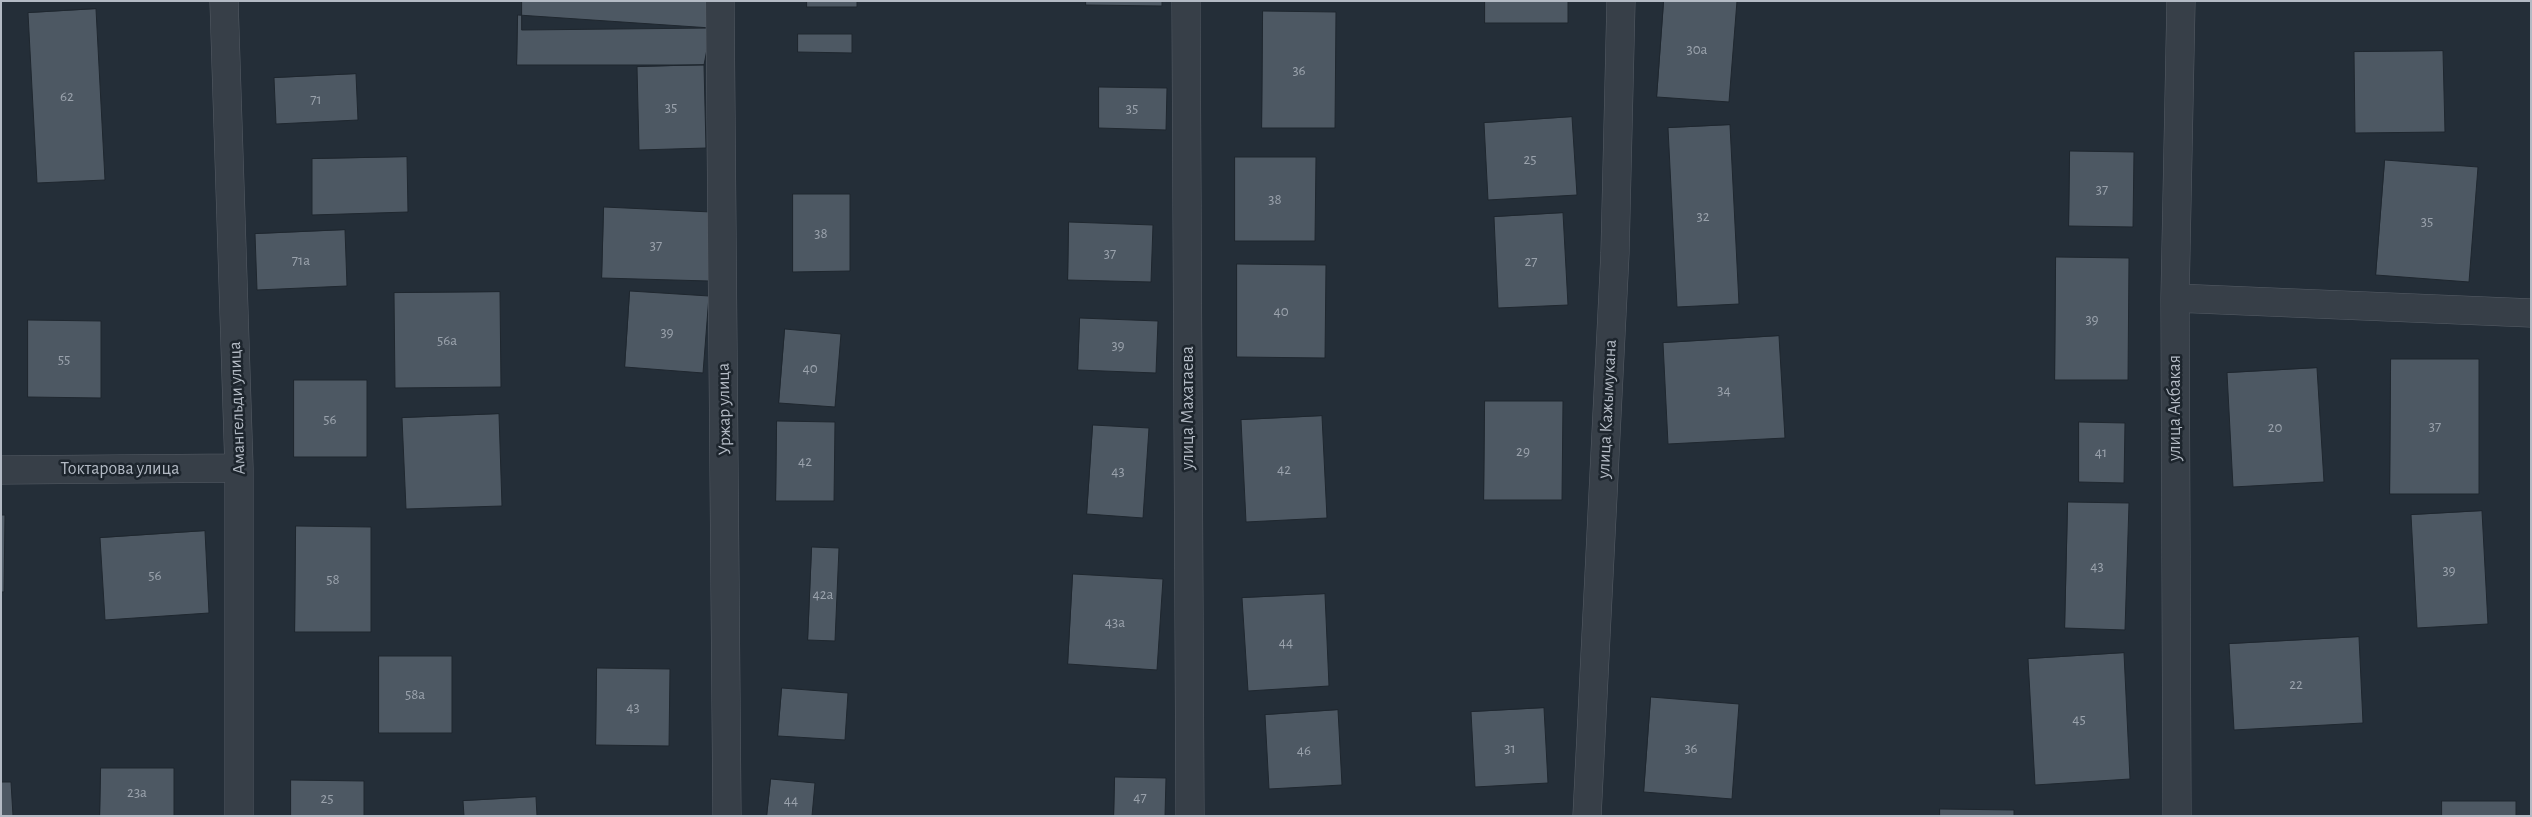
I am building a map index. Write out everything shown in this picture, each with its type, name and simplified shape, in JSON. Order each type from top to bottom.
[{"type":"street","name":"Амангельди улица","points":[[224,1],[239,468],[240,816]]},
{"type":"street","name":"Уржар улица","points":[[720,1],[727,816]]},
{"type":"street","name":"улица Махатаева","points":[[1186,1],[1190,816]]},
{"type":"street","name":"улица Кажымукана","points":[[1587,816],[1614,263],[1621,1]]},
{"type":"street","name":"улица Акбакая","points":[[2177,816],[2175,298],[2182,1]]},
{"type":"street","points":[[2175,298],[2531,314]]},
{"type":"street","name":"Токтарова улица","points":[[1,470],[239,468]]},
{"type":"building","points":[[522,1],[711,1],[711,28],[522,30]]},
{"type":"building","points":[[807,1],[857,1],[857,7],[807,7]]},
{"type":"building","points":[[1086,1],[1162,1],[1162,6],[1086,5]]},
{"type":"building","points":[[1485,1],[1568,1],[1568,23],[1485,23]]},
{"type":"building","points":[[1664,1],[1737,1],[1729,102],[1657,97]]},
{"type":"building","points":[[96,9],[105,180],[37,183],[28,13]]},
{"type":"building","points":[[1263,11],[1336,12],[1335,128],[1262,128]]},
{"type":"building","points":[[518,15],[711,28],[704,65],[517,65]]},
{"type":"building","points":[[798,34],[852,34],[852,53],[798,52]]},
{"type":"building","points":[[2443,51],[2445,132],[2355,133],[2354,52]]},
{"type":"building","points":[[704,65],[706,148],[639,150],[637,67]]},
{"type":"building","points":[[356,74],[358,120],[276,124],[274,78]]},
{"type":"building","points":[[1099,87],[1167,88],[1166,130],[1099,128]]},
{"type":"building","points":[[1572,117],[1577,195],[1488,200],[1484,123]]},
{"type":"building","points":[[1730,125],[1739,304],[1677,307],[1668,128]]},
{"type":"building","points":[[2070,151],[2134,152],[2133,227],[2069,226]]},
{"type":"building","points":[[407,157],[408,212],[312,215],[312,159]]},
{"type":"building","points":[[1235,157],[1316,157],[1315,241],[1235,241]]},
{"type":"building","points":[[2385,160],[2478,167],[2469,282],[2376,275]]},
{"type":"building","points":[[793,194],[850,194],[850,271],[793,272]]},
{"type":"building","points":[[604,207],[711,212],[709,281],[602,278]]},
{"type":"building","points":[[1563,213],[1568,305],[1498,308],[1494,217]]},
{"type":"building","points":[[1069,222],[1153,225],[1151,282],[1068,280]]},
{"type":"building","points":[[345,230],[347,286],[257,290],[255,234]]},
{"type":"building","points":[[2056,257],[2129,258],[2128,380],[2055,380]]},
{"type":"building","points":[[1237,264],[1326,265],[1325,358],[1237,357]]},
{"type":"building","points":[[630,291],[709,296],[703,373],[625,367]]},
{"type":"building","points":[[500,292],[501,387],[395,388],[394,293]]},
{"type":"building","points":[[1080,318],[1158,321],[1156,373],[1078,370]]},
{"type":"building","points":[[28,320],[101,321],[101,398],[28,397]]},
{"type":"building","points":[[785,329],[841,334],[835,407],[779,403]]},
{"type":"building","points":[[1779,336],[1785,438],[1668,444],[1663,343]]},
{"type":"building","points":[[2391,359],[2479,359],[2479,494],[2390,494]]},
{"type":"building","points":[[2317,368],[2324,482],[2233,487],[2227,373]]},
{"type":"building","points":[[294,380],[367,380],[367,457],[294,457]]},
{"type":"building","points":[[1485,401],[1563,401],[1562,500],[1484,500]]},
{"type":"building","points":[[499,414],[502,506],[406,509],[402,418]]},
{"type":"building","points":[[1322,416],[1327,518],[1246,522],[1241,420]]},
{"type":"building","points":[[777,421],[835,422],[834,501],[776,501]]},
{"type":"building","points":[[2079,422],[2125,423],[2124,483],[2079,482]]},
{"type":"building","points":[[1093,425],[1149,428],[1143,518],[1087,514]]},
{"type":"building","points":[[2068,502],[2129,503],[2125,630],[2065,628]]},
{"type":"building","points":[[2482,511],[2488,624],[2417,628],[2411,515]]},
{"type":"building","points":[[1,515],[5,515],[4,592],[1,592]]},
{"type":"building","points":[[296,526],[371,527],[371,632],[295,632]]},
{"type":"building","points":[[205,531],[209,613],[105,620],[100,538]]},
{"type":"building","points":[[812,547],[839,548],[835,641],[808,640]]},
{"type":"building","points":[[1073,574],[1163,579],[1157,670],[1068,664]]},
{"type":"building","points":[[1325,594],[1329,686],[1248,691],[1242,598]]},
{"type":"building","points":[[2359,637],[2363,723],[2234,730],[2229,644]]},
{"type":"building","points":[[2124,653],[2130,779],[2035,785],[2028,659]]},
{"type":"building","points":[[379,656],[452,656],[452,733],[379,733]]},
{"type":"building","points":[[597,668],[670,669],[669,746],[596,745]]},
{"type":"building","points":[[782,688],[848,693],[845,740],[778,736]]},
{"type":"building","points":[[1651,697],[1739,704],[1732,799],[1644,792]]},
{"type":"building","points":[[1544,708],[1548,783],[1475,787],[1471,712]]},
{"type":"building","points":[[1338,710],[1342,785],[1269,789],[1265,715]]},
{"type":"building","points":[[101,768],[174,768],[174,816],[100,816]]},
{"type":"building","points":[[1115,777],[1166,778],[1165,816],[1114,816]]},
{"type":"building","points":[[771,779],[815,783],[812,816],[767,816]]},
{"type":"building","points":[[291,780],[364,781],[364,816],[291,816]]},
{"type":"building","points":[[1,782],[11,782],[13,816],[1,816]]},
{"type":"building","points":[[536,797],[537,816],[464,816],[463,801]]},
{"type":"building","points":[[2442,801],[2516,801],[2516,816],[2442,816]]},
{"type":"building","points":[[1940,809],[2014,810],[2014,816],[1940,816]]}]
